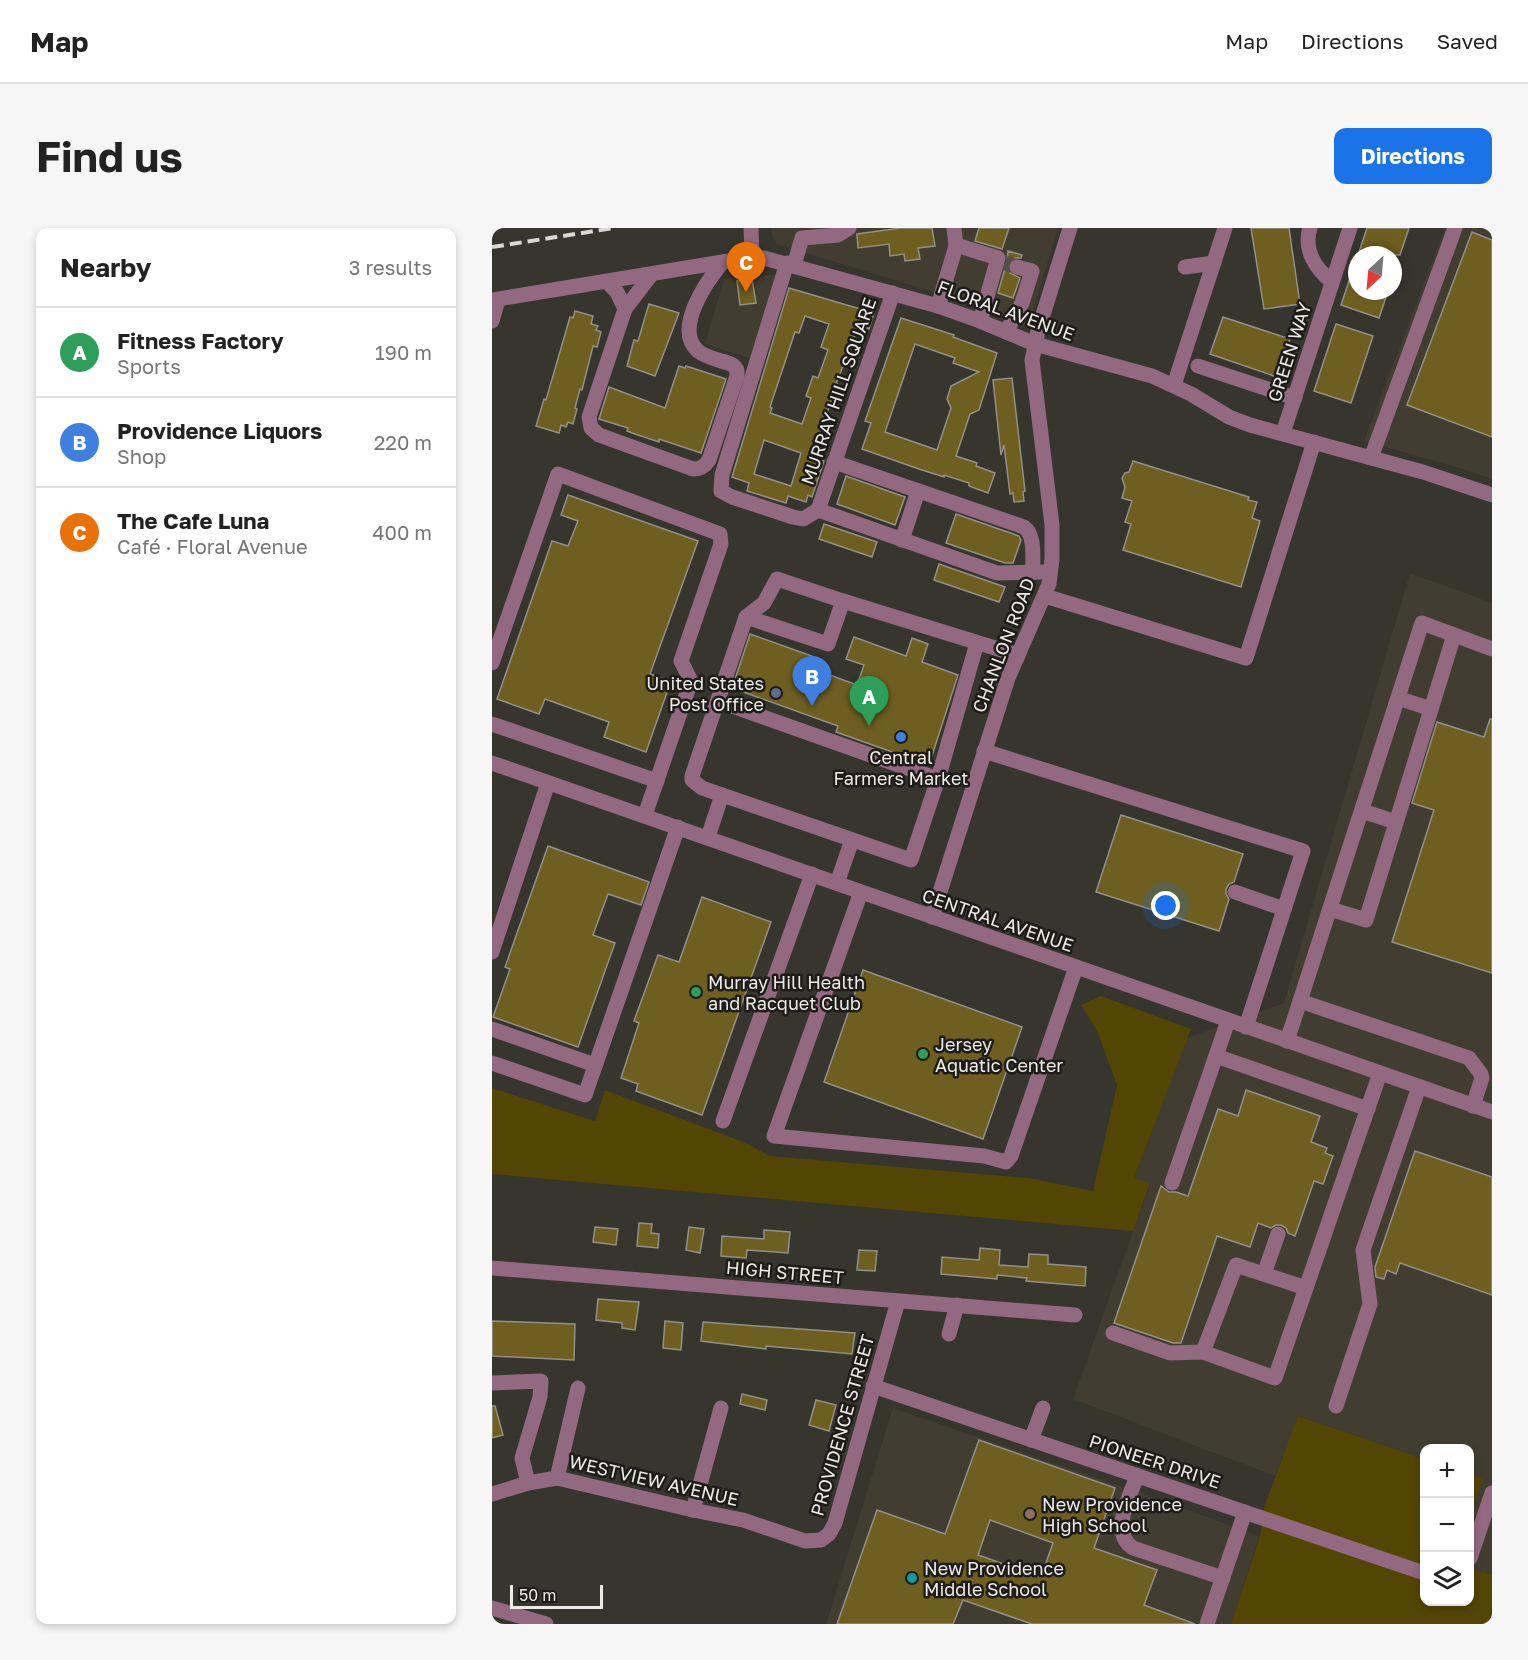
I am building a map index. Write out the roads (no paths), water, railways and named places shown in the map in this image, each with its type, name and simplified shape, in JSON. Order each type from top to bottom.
[{"type":"street","points":[[751,228],[752,257]]},
{"type":"street","points":[[818,510],[803,519],[793,518],[732,497],[721,491],[722,475],[791,264],[802,238],[838,235],[849,228]]},
{"type":"street","points":[[938,306],[956,245],[954,228]]},
{"type":"street","name":"CHANLON ROAD","points":[[932,917],[984,751],[1018,656],[1045,596],[1051,572],[1053,541],[1032,360],[1071,228]]},
{"type":"street","points":[[1174,385],[1225,228]]},
{"type":"street","points":[[1310,228],[1308,233],[1312,261],[1319,272],[1332,282]]},
{"type":"street","name":"GREEN WAY","points":[[1283,433],[1350,228]]},
{"type":"street","points":[[1371,458],[1455,228]]},
{"type":"street","points":[[956,245],[998,258],[1009,268],[1022,303],[1006,332]]},
{"type":"street","name":"FLORAL AVENUE","points":[[495,300],[752,257],[791,264],[938,306],[1035,344],[1152,376],[1174,385],[1229,417],[1492,495]]},
{"type":"street","points":[[651,275],[625,309],[589,417],[591,428],[599,435],[698,469],[709,460],[737,376],[733,366],[705,355],[695,347],[689,332],[699,294],[722,262]]},
{"type":"street","points":[[1185,267],[1214,263]]},
{"type":"street","points":[[980,321],[1009,268]]},
{"type":"street","points":[[686,269],[699,294]]},
{"type":"street","points":[[607,282],[617,292],[625,309]]},
{"type":"street","name":"MURRAY HILL SQUARE","points":[[893,293],[818,510],[997,573],[1051,572]]},
{"type":"street","points":[[492,321],[495,300]]},
{"type":"street","points":[[1198,366],[1295,398]]},
{"type":"street","points":[[1045,596],[1246,657],[1314,442]]},
{"type":"street","points":[[834,462],[1028,530],[1031,539],[1033,572]]},
{"type":"street","points":[[492,663],[558,474],[720,534],[721,543],[681,661],[691,681],[645,815]]},
{"type":"street","points":[[902,540],[918,491]]},
{"type":"street","points":[[977,643],[938,779],[911,860],[722,795],[696,784],[692,776],[746,617],[764,603],[777,579],[1018,656]]},
{"type":"street","points":[[746,617],[828,645],[843,601]]},
{"type":"street","points":[[1287,1041],[1422,623],[1492,648]]},
{"type":"street","points":[[1330,909],[1366,921],[1454,635]]},
{"type":"street","points":[[1398,698],[1431,709]]},
{"type":"street","points":[[718,701],[938,779]]},
{"type":"street","points":[[492,724],[657,782]]},
{"type":"street","points":[[984,751],[1303,851],[1246,1027]]},
{"type":"street","name":"CENTRAL AVENUE","points":[[492,763],[1492,1112]]},
{"type":"street","points":[[492,951],[548,783]]},
{"type":"street","points":[[708,837],[722,795]]},
{"type":"street","points":[[1362,811],[1396,822]]},
{"type":"street","points":[[492,1063],[585,1095],[678,827]]},
{"type":"street","points":[[837,883],[852,840]]},
{"type":"street","points":[[723,1121],[812,874]]},
{"type":"street","points":[[861,892],[774,1136],[984,1156],[1006,1162],[1011,1156],[1076,967]]},
{"type":"street","points":[[1235,892],[1284,909]]},
{"type":"street","points":[[1300,1001],[1469,1058],[1482,1078],[1473,1106]]},
{"type":"street","points":[[1172,1183],[1228,1021]]},
{"type":"street","points":[[492,1029],[595,1065]]},
{"type":"street","points":[[1216,1056],[1368,1109]]},
{"type":"street","points":[[1113,1333],[1170,1353],[1203,1352],[1275,1378],[1380,1074]]},
{"type":"street","points":[[1336,1406],[1370,1304],[1363,1250],[1419,1087]]},
{"type":"street","points":[[1264,1274],[1278,1234]]},
{"type":"street","points":[[1203,1352],[1236,1265],[1306,1288]]},
{"type":"street","name":"HIGH STREET","points":[[492,1268],[1075,1315]]},
{"type":"street","name":"PROVIDENCE STREET","points":[[805,1541],[821,1540],[832,1529],[898,1301]]},
{"type":"street","points":[[949,1334],[957,1305]]},
{"type":"street","points":[[492,1383],[541,1381],[540,1397],[522,1458],[528,1483]]},
{"type":"street","name":"PIONEER DRIVE","points":[[873,1386],[1420,1572]]},
{"type":"street","points":[[557,1478],[578,1388]]},
{"type":"street","points":[[693,1510],[721,1407]]},
{"type":"street","points":[[1031,1440],[1043,1408]]},
{"type":"street","points":[[1137,1476],[1121,1525],[1127,1544],[1223,1578]]},
{"type":"street","name":"WESTVIEW AVENUE","points":[[492,1494],[528,1483],[557,1478],[743,1520],[805,1541]]},
{"type":"street","points":[[1472,1552],[1492,1493]]},
{"type":"street","points":[[1207,1624],[1245,1512]]},
{"type":"street","points":[[492,1608],[546,1624]]},
{"type":"tunnel","points":[[1005,263],[1017,267]]},
{"type":"railway","points":[[492,247],[614,228]]},
{"type":"place","name":"The Cafe Luna","points":[[746,292]]},
{"type":"place","name":"United States Post Office","points":[[776,693]]},
{"type":"place","name":"Providence Liquors","points":[[812,706]]},
{"type":"place","name":"Fitness Factory","points":[[869,726]]},
{"type":"place","name":"Central Farmers Market","points":[[901,737]]},
{"type":"place","name":"Murray Hill Health and Racquet Club","points":[[696,992]]},
{"type":"place","name":"Jersey Aquatic Center","points":[[923,1054]]},
{"type":"place","name":"New Providence High School","points":[[1030,1514]]},
{"type":"place","name":"New Providence Middle School","points":[[912,1578]]}]
